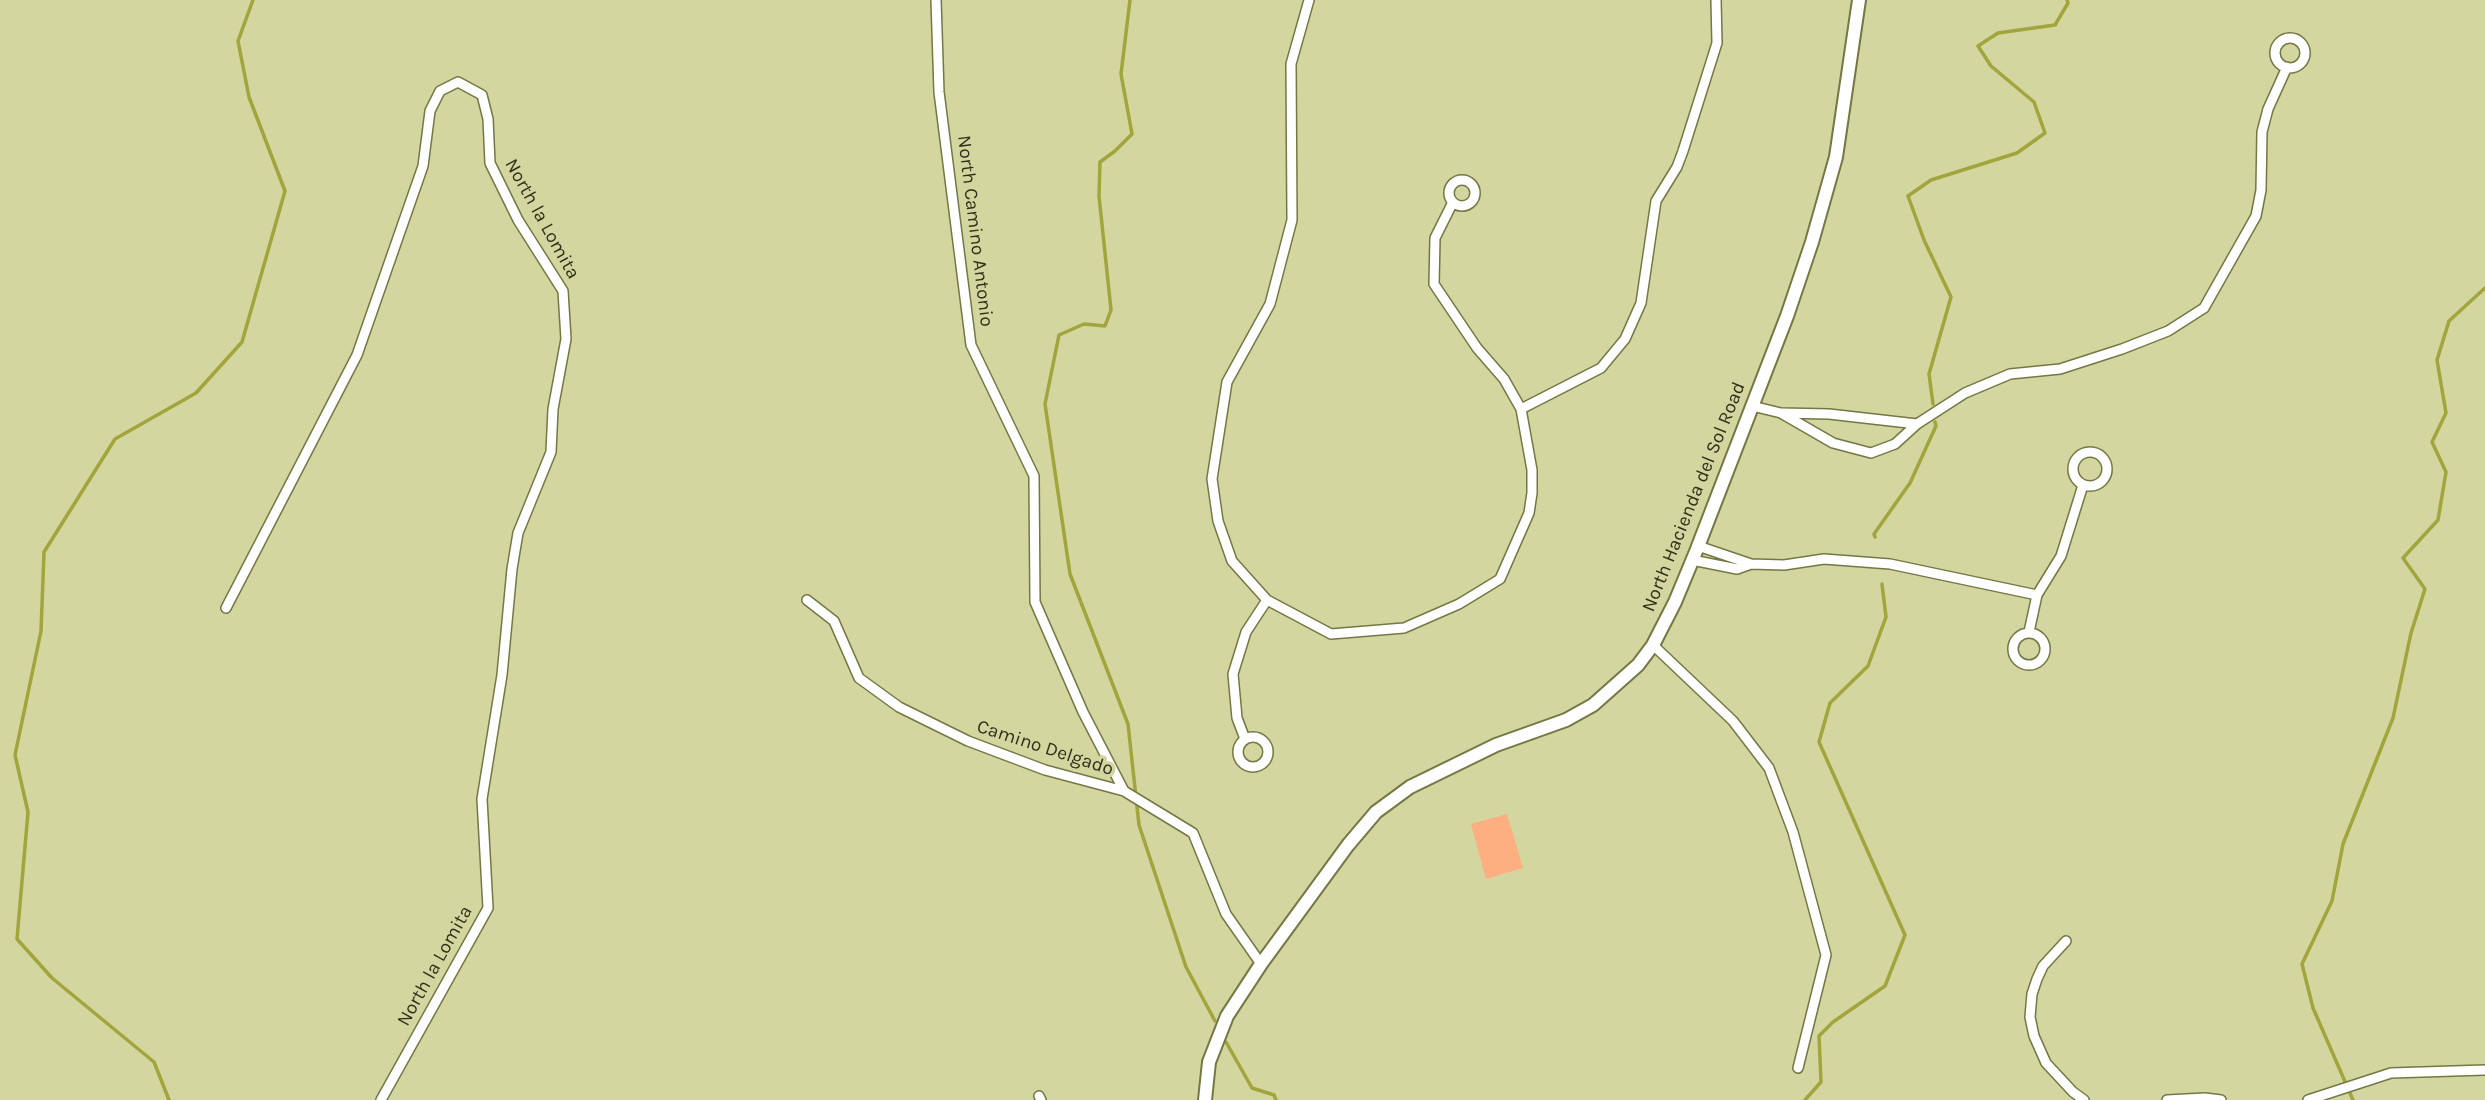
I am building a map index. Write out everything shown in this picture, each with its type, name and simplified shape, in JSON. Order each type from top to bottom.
[{"type":"street","name":"North Camino Antonio","points":[[936,0],[939,92],[971,345],[1034,476],[1035,602],[1083,712],[1124,791]]},
{"type":"street","points":[[1309,0],[1291,64],[1292,220],[1270,304],[1227,383],[1212,479],[1218,521],[1232,561],[1267,600],[1331,634],[1404,628],[1459,604],[1500,579],[1529,513],[1532,493],[1531,458],[1521,410],[1504,379],[1477,348],[1434,284],[1435,238],[1453,202]]},
{"type":"street","points":[[1521,410],[1601,368],[1625,339],[1641,303],[1656,201],[1677,167],[1717,43],[1716,0]]},
{"type":"street","name":"North Hacienda del Sol Road","points":[[1205,1100],[1209,1062],[1227,1016],[1261,964],[1376,811],[1410,787],[1496,745],[1566,720],[1593,705],[1638,665],[1653,645],[1675,602],[1698,546],[1791,304],[1836,158],[1859,0]]},
{"type":"street","points":[[1781,413],[1833,443],[1871,453],[1895,444],[1917,424],[1965,393],[2010,374],[2060,369],[2123,349],[2168,331],[2204,308],[2256,216],[2260,190],[2262,132],[2268,110],[2287,67]]},
{"type":"street","name":"North la Lomita","points":[[226,608],[357,355],[423,166],[430,111],[440,91],[458,82],[482,95],[488,119],[490,163],[519,220],[563,291],[566,339],[552,409],[551,452],[518,533],[512,569],[502,675],[482,799],[488,908],[381,1100]]},
{"type":"street","points":[[1752,406],[1781,413],[1829,414],[1917,424]]},
{"type":"street","points":[[2029,632],[2038,595],[2062,556],[2082,485]]},
{"type":"street","points":[[1698,546],[1751,564],[1784,565],[1824,559],[1890,564],[2038,595]]},
{"type":"street","points":[[1692,560],[1737,569],[1751,564]]},
{"type":"street","name":"Camino Delgado","points":[[807,600],[834,621],[859,678],[899,708],[968,741],[1045,770],[1124,791]]},
{"type":"street","points":[[1245,739],[1237,718],[1233,674],[1247,632],[1267,600]]},
{"type":"street","points":[[1653,645],[1733,721],[1769,768],[1793,832],[1826,955],[1798,1068]]},
{"type":"street","points":[[1124,791],[1193,833],[1226,914],[1261,964]]},
{"type":"street","points":[[2066,941],[2043,966],[2032,994],[2030,1017],[2036,1043],[2046,1063],[2084,1100]]},
{"type":"street","points":[[2308,1100],[2391,1073],[2485,1070]]},
{"type":"street","points":[[2167,1100],[2221,1100]]},
{"type":"shaded area","points":[[1507,814],[1523,868],[1486,879],[1471,824]]},
{"type":"waterway","points":[[169,1100],[154,1062],[52,978],[17,939],[28,812],[15,755],[41,631],[44,552],[115,439],[196,393],[242,342],[285,191],[249,97],[238,41],[253,0]]},
{"type":"waterway","points":[[1130,0],[1121,74],[1132,134],[1100,162],[1099,196],[1111,310],[1105,326],[1084,324],[1059,335],[1045,404],[1070,574],[1128,724],[1139,825],[1186,967],[1215,1021]]},
{"type":"waterway","points":[[1933,404],[1929,374],[1951,297],[1924,240],[1908,196],[1931,180],[2017,153],[2045,133],[2034,102],[1991,66],[1978,46],[1998,33],[2055,25],[2068,3],[2067,0]]},
{"type":"waterway","points":[[2353,1100],[2313,1008],[2302,964],[2332,901],[2343,844],[2393,718],[2411,633],[2425,589],[2403,558],[2438,520],[2446,472],[2432,442],[2446,413],[2437,360],[2449,321],[2485,288]]},
{"type":"waterway","points":[[1875,537],[1874,534],[1910,483],[1936,426],[1935,422]]},
{"type":"waterway","points":[[1805,1100],[1821,1082],[1819,1036],[1833,1022],[1885,986],[1905,935],[1819,742],[1830,703],[1868,666],[1886,617],[1882,584]]},
{"type":"waterway","points":[[1226,1042],[1252,1088],[1274,1095],[1276,1100]]}]
